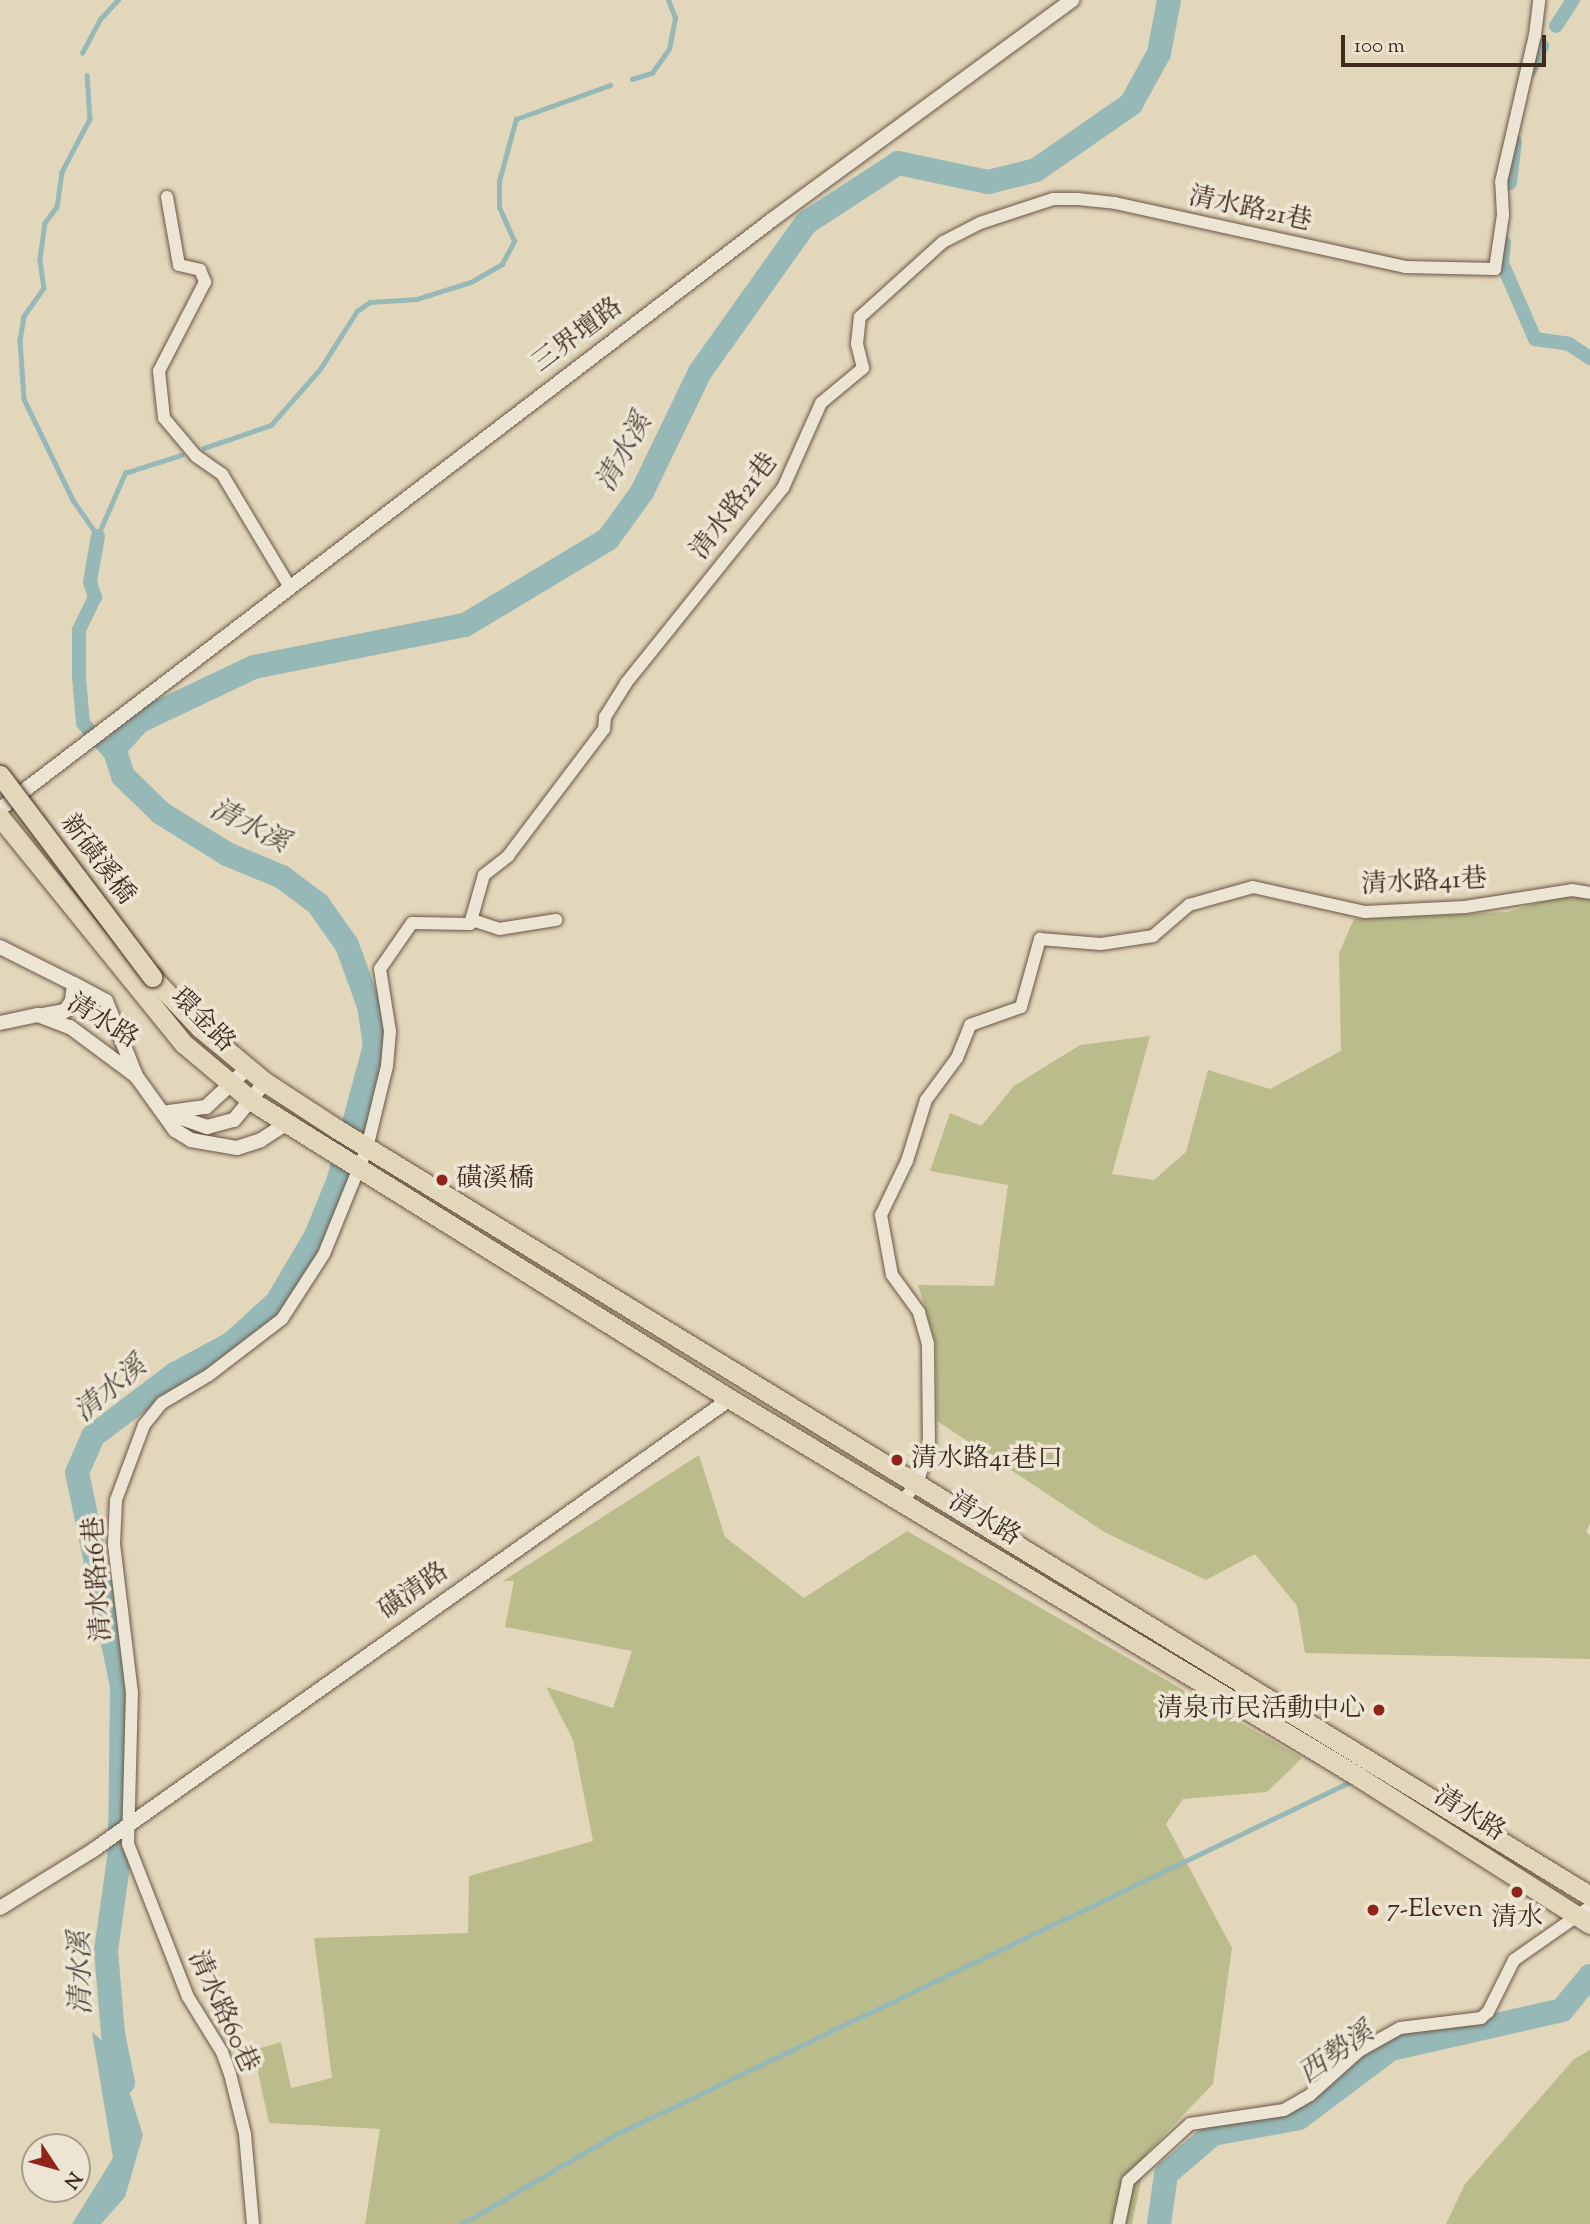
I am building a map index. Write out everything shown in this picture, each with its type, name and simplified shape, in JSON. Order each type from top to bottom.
[{"type":"main road","name":"新磺溪橋","points":[[0,775],[152,977]]},
{"type":"main road","name":"新磺溪橋","points":[[0,817],[136,990]]},
{"type":"main road","name":"環金路","points":[[152,977],[200,1028],[248,1068]]},
{"type":"main road","name":"環金路","points":[[136,990],[184,1044],[232,1087]]},
{"type":"main road","points":[[248,1068],[265,1082]]},
{"type":"main road","name":"清水路","points":[[265,1082],[364,1146],[1590,1896]]},
{"type":"main road","points":[[232,1087],[286,1124]]},
{"type":"main road","name":"清水路","points":[[286,1124],[730,1399],[1587,1916]]},
{"type":"street","name":"三界壇路","points":[[0,809],[762,228],[1072,0]]},
{"type":"street","name":"清水路21巷","points":[[472,920],[484,875],[508,856],[604,729],[606,717],[626,683],[783,488],[821,403],[863,368],[858,344],[860,317],[943,242],[980,223],[1041,203],[1077,199],[1115,203],[1405,267],[1495,268],[1503,215],[1501,183],[1535,35],[1539,0]]},
{"type":"street","points":[[167,197],[179,265],[200,270],[205,282],[159,371],[164,418],[196,456],[222,474],[290,587]]},
{"type":"street","name":"清水路41巷","points":[[902,1501],[917,1484],[929,1447],[928,1344],[919,1312],[892,1275],[881,1216],[907,1161],[926,1100],[957,1058],[970,1025],[1021,1007],[1040,939],[1101,944],[1153,936],[1189,905],[1253,887],[1365,912],[1465,907],[1572,890],[1590,893]]},
{"type":"street","points":[[354,1167],[364,1146],[387,1066],[390,1031],[380,969],[412,923],[432,920],[465,926],[472,920],[499,929],[556,920]]},
{"type":"street","name":"清水路","points":[[0,947],[106,1001],[136,1076]]},
{"type":"street","name":"清水路","points":[[0,1023],[65,1011],[72,1001],[74,984]]},
{"type":"street","name":"清水路","points":[[38,1015],[70,1027],[136,1076],[175,1130],[213,1146],[243,1146],[286,1124]]},
{"type":"street","points":[[164,1112],[206,1107],[232,1087],[248,1068]]},
{"type":"street","points":[[164,1112],[207,1127],[234,1120],[253,1102],[265,1082]]},
{"type":"street","name":"清水路16巷","points":[[127,1825],[132,1693],[114,1544],[116,1500],[124,1473],[144,1425],[162,1403],[251,1344],[282,1319],[303,1292],[354,1167]]},
{"type":"street","points":[[730,1399],[745,1379]]},
{"type":"street","name":"磺清路","points":[[0,1908],[127,1825],[730,1399]]},
{"type":"street","name":"清水路60巷","points":[[127,1825],[128,1844],[167,1946],[230,2074],[245,2134],[253,2224]]},
{"type":"street","points":[[1119,2224],[1128,2181],[1190,2124],[1284,2110],[1310,2095],[1359,2051],[1400,2028],[1481,2018],[1514,1960],[1587,1916]]},
{"type":"green space","points":[[1590,888],[1590,1524],[1586,1531],[1590,1536],[1590,1659],[1305,1653],[1297,1606],[1255,1554],[1206,1580],[1106,1533],[937,1421],[936,1344],[918,1285],[994,1286],[1008,1185],[930,1171],[950,1113],[981,1126],[1014,1086],[1080,1045],[1150,1036],[1112,1174],[1154,1180],[1186,1152],[1208,1070],[1270,1089],[1341,1051],[1339,953],[1354,919],[1507,912]]},
{"type":"green space","points":[[699,1455],[725,1537],[804,1598],[907,1531],[1302,1758],[1267,1792],[1183,1799],[1166,1824],[1232,1948],[1213,2084],[1147,2153],[1132,2224],[365,2224],[380,2129],[269,2123],[253,2050],[281,2042],[291,2088],[332,2078],[314,1938],[468,1933],[469,1876],[593,1841],[573,1740],[546,1687],[613,1708],[632,1651],[505,1627],[514,1581],[503,1581]]},
{"type":"green space","points":[[1590,2050],[1590,2224],[1446,2224],[1465,2184],[1574,2059]]},
{"type":"water","points":[[92,2032],[117,2053],[143,2135],[125,2197],[101,2224],[72,2224],[85,2203],[91,2203],[91,2193],[113,2158]]},
{"type":"waterway","points":[[82,53],[100,19],[118,0]]},
{"type":"waterway","points":[[632,79],[652,73],[669,49],[675,18],[668,0]]},
{"type":"waterway","name":"清水溪","points":[[123,2083],[113,2034],[106,1951],[120,1852],[122,1686],[77,1473],[93,1436],[175,1374],[232,1343],[277,1302],[316,1236],[339,1179],[375,1046],[369,1006],[347,945],[318,904],[282,877],[227,854],[161,813],[123,776],[114,749],[138,722],[254,667],[465,625],[608,539],[642,492],[700,372],[806,223],[898,163],[988,182],[1036,170],[1131,104],[1159,53],[1169,0]]},
{"type":"waterway","points":[[1556,26],[1573,0]]},
{"type":"waterway","points":[[1530,70],[1542,46]]},
{"type":"waterway","points":[[87,75],[90,119],[62,172],[57,207],[45,223],[40,260],[44,288],[24,317],[20,340],[24,399],[73,500],[98,536]]},
{"type":"waterway","points":[[204,448],[271,425],[320,369],[357,311],[370,302],[417,299],[471,282],[502,264],[514,241],[499,208],[499,181],[516,119],[610,85]]},
{"type":"waterway","points":[[1510,183],[1515,141]]},
{"type":"waterway","points":[[1504,243],[1502,263],[1535,339],[1569,344],[1590,358]]},
{"type":"waterway","points":[[98,535],[125,473],[181,455]]},
{"type":"waterway","points":[[98,536],[90,582],[95,597],[79,630],[79,677],[83,723],[115,759]]},
{"type":"waterway","points":[[462,2224],[615,2135],[1354,1780]]},
{"type":"waterway","name":"西勢溪","points":[[1159,2224],[1166,2174],[1213,2134],[1299,2118],[1391,2049],[1562,2010],[1590,1976]]},
{"type":"place","name":"磺溪橋","points":[[442,1180]]},
{"type":"place","name":"清水路41巷口","points":[[897,1460]]},
{"type":"place","name":"清泉市民活動中心","points":[[1379,1710]]},
{"type":"place","name":"清水","points":[[1517,1892]]},
{"type":"place","name":"7-Eleven","points":[[1373,1910]]}]
